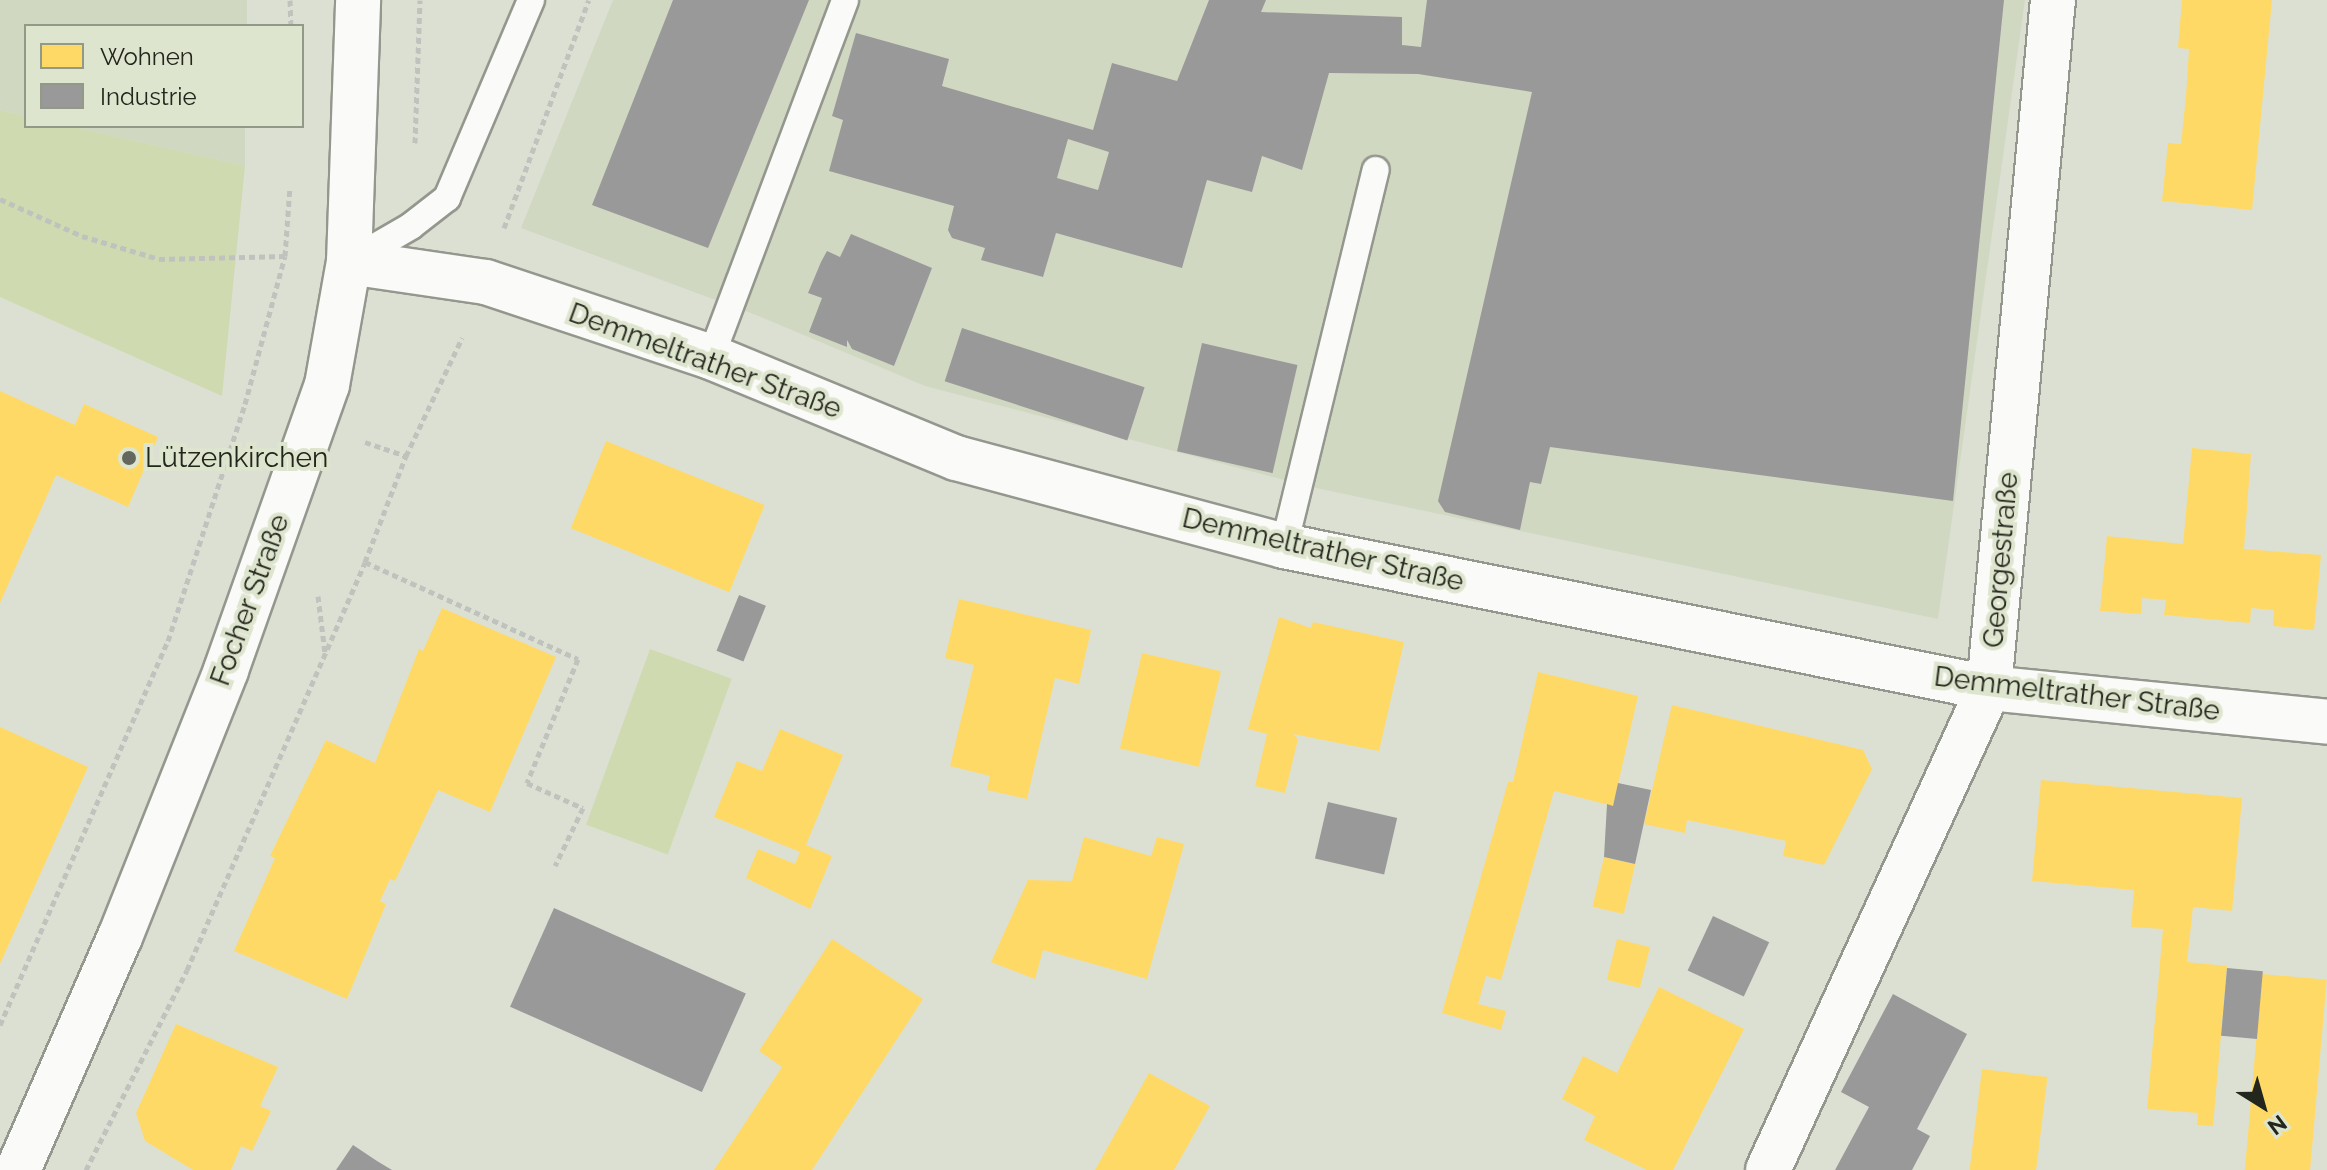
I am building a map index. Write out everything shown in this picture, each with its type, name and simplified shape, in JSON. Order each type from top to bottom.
[{"type":"street","name":"Focher Straße","points":[[21,1169],[120,937],[226,670],[327,385],[349,262],[358,0]]},
{"type":"street","name":"Georgestraße","points":[[1768,1170],[1989,688],[2053,0]]},
{"type":"street","name":"Demmeltrather Straße","points":[[349,262],[486,282],[711,357],[956,458],[1284,546],[1989,688],[2327,722]]},
{"type":"lane","points":[[349,262],[411,226],[447,198],[531,0]]},
{"type":"lane","points":[[711,357],[845,0]]},
{"type":"lane","points":[[1284,546],[1376,170]]},
{"type":"path","points":[[290,0],[291,24]]},
{"type":"path","points":[[86,1170],[187,970],[365,562],[406,456],[486,282],[589,0]]},
{"type":"path","points":[[0,1025],[168,641],[245,404],[285,256],[291,176]]},
{"type":"path","points":[[0,199],[82,236],[159,259],[285,256]]},
{"type":"path","points":[[363,457],[367,442]]},
{"type":"path","points":[[365,562],[578,659],[527,783],[583,808],[555,866]]},
{"type":"path","points":[[320,588],[316,602],[325,653]]},
{"type":"shaded area","points":[[0,0],[247,0],[247,24],[24,24],[24,116],[0,110]]},
{"type":"shaded area","points":[[613,0],[2025,0],[1938,619],[1311,487],[925,386],[756,315],[521,228]]},
{"type":"shaded area","points":[[78,128],[245,128],[245,166]]},
{"type":"green space","points":[[0,110],[24,116],[24,128],[78,128],[245,166],[222,396],[0,297]]},
{"type":"green space","points":[[650,649],[732,679],[668,854],[586,825]]},
{"type":"building: Wohnen","points":[[2182,0],[2272,0],[2252,210],[2162,201],[2168,143],[2181,144],[2186,96],[2189,49],[2178,48]]},
{"type":"building: Wohnen","points":[[0,391],[75,425],[84,404],[158,437],[128,507],[56,475],[0,603]]},
{"type":"building: Wohnen","points":[[606,441],[765,505],[729,592],[571,528]]},
{"type":"building: Wohnen","points":[[2192,448],[2251,454],[2244,549],[2321,555],[2314,630],[2273,626],[2274,610],[2251,608],[2250,623],[2164,615],[2166,600],[2142,598],[2141,614],[2100,611],[2107,536],[2183,544]]},
{"type":"building: Wohnen","points":[[959,599],[1091,630],[1079,684],[1055,678],[1027,799],[987,790],[990,776],[950,766],[974,665],[945,658]]},
{"type":"building: Wohnen","points":[[442,608],[556,657],[490,812],[438,790],[395,881],[390,879],[380,901],[386,904],[347,999],[234,951],[275,858],[270,856],[326,740],[375,763],[419,649],[423,651]]},
{"type":"building: Wohnen","points":[[1279,617],[1311,628],[1313,622],[1404,642],[1379,751],[1293,734],[1298,739],[1285,793],[1255,786],[1267,734],[1248,729]]},
{"type":"building: Wohnen","points":[[1142,653],[1221,671],[1199,767],[1120,748]]},
{"type":"building: Wohnen","points":[[1538,672],[1638,696],[1613,806],[1554,791],[1501,980],[1486,976],[1478,1004],[1506,1011],[1501,1030],[1442,1013],[1508,782],[1513,782]]},
{"type":"building: Wohnen","points":[[1672,705],[1863,750],[1872,769],[1824,865],[1783,856],[1786,841],[1687,820],[1685,833],[1644,824]]},
{"type":"building: Wohnen","points":[[0,727],[88,767],[0,964]]},
{"type":"building: Wohnen","points":[[780,729],[843,755],[806,845],[832,856],[810,909],[746,878],[758,849],[795,864],[800,852],[714,817],[737,761],[762,771]]},
{"type":"building: Wohnen","points":[[2041,780],[2242,798],[2232,911],[2193,907],[2187,962],[2227,966],[2213,1126],[2197,1125],[2198,1113],[2147,1109],[2163,929],[2131,927],[2134,890],[2032,881]]},
{"type":"building: Wohnen","points":[[1084,837],[1151,856],[1157,837],[1184,844],[1147,979],[1043,950],[1035,979],[991,962],[1028,880],[1072,881]]},
{"type":"building: Wohnen","points":[[1604,857],[1635,864],[1624,914],[1593,907]]},
{"type":"building: Wohnen","points":[[832,939],[923,999],[812,1170],[714,1170],[782,1067],[759,1051]]},
{"type":"building: Wohnen","points":[[1617,939],[1650,947],[1640,988],[1607,980]]},
{"type":"building: Wohnen","points":[[2262,974],[2327,980],[2310,1170],[2245,1170]]},
{"type":"building: Wohnen","points":[[1659,987],[1744,1029],[1673,1170],[1647,1170],[1584,1140],[1595,1116],[1562,1099],[1583,1056],[1617,1073]]},
{"type":"building: Wohnen","points":[[176,1024],[278,1067],[260,1106],[271,1111],[252,1151],[241,1146],[231,1170],[193,1170],[145,1141],[136,1113]]},
{"type":"building: Wohnen","points":[[1982,1069],[2048,1077],[2036,1170],[1970,1170]]},
{"type":"building: Wohnen","points":[[1149,1073],[1210,1106],[1174,1170],[1095,1170]]},
{"type":"building: Industrie","points":[[673,0],[809,0],[708,248],[592,205]]},
{"type":"building: Industrie","points":[[1209,0],[1266,0],[1261,12],[1402,17],[1402,45],[1421,47],[1427,0],[2004,0],[1953,501],[1550,447],[1541,484],[1530,482],[1520,530],[1445,512],[1438,501],[1532,92],[1418,74],[1329,73],[1302,170],[1262,156],[1252,192],[1207,180],[1182,268],[1056,233],[1043,277],[981,260],[985,248],[952,238],[948,230],[954,206],[829,171],[843,120],[832,116],[856,33],[949,59],[942,86],[1093,130],[1112,63],[1177,81]],"holes":[[[1068,139],[1109,152],[1098,190],[1057,178]]]},
{"type":"building: Industrie","points":[[851,234],[932,268],[894,366],[852,349],[847,340],[847,347],[809,332],[822,298],[808,293],[821,262],[827,251],[840,257]]},
{"type":"building: Industrie","points":[[962,328],[1145,387],[1127,441],[945,381]]},
{"type":"building: Industrie","points":[[1202,343],[1297,365],[1273,473],[1177,451]]},
{"type":"building: Industrie","points":[[739,595],[766,606],[743,661],[717,651]]},
{"type":"building: Industrie","points":[[1618,783],[1651,790],[1635,864],[1604,857],[1607,804],[1613,806]]},
{"type":"building: Industrie","points":[[1328,802],[1397,818],[1384,874],[1315,859]]},
{"type":"building: Industrie","points":[[554,908],[746,993],[702,1092],[510,1007]]},
{"type":"building: Industrie","points":[[1713,916],[1769,942],[1744,997],[1688,970]]},
{"type":"building: Industrie","points":[[2227,968],[2263,971],[2257,1039],[2221,1036]]},
{"type":"building: Industrie","points":[[1893,994],[1967,1034],[1917,1129],[1930,1136],[1912,1170],[1835,1170],[1869,1107],[1841,1092]]},
{"type":"building: Industrie","points":[[353,1145],[377,1161],[392,1170],[336,1170]]},
{"type":"place","name":"Lützenkirchen","points":[[129,458]]}]
